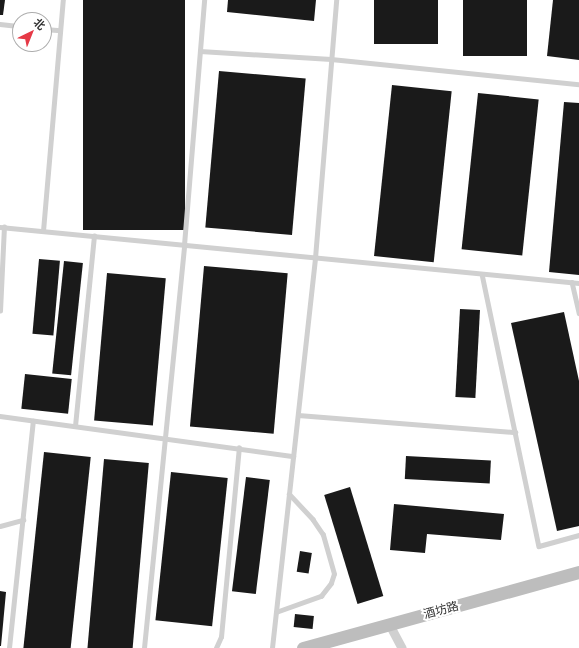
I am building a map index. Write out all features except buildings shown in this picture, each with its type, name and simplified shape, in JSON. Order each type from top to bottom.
[{"type":"street","name":"酒坊路","points":[[303,648],[579,572]]},
{"type":"street","points":[[389,624],[402,648]]},
{"type":"lane","points":[[43,231],[63,0]]},
{"type":"lane","points":[[144,648],[184,245],[204,0]]},
{"type":"lane","points":[[272,648],[315,258],[336,0]]},
{"type":"lane","points":[[0,24],[12,25]]},
{"type":"lane","points":[[52,30],[60,30]]},
{"type":"lane","points":[[200,51],[332,58],[579,84]]},
{"type":"lane","points":[[0,311],[2,227],[579,283]]},
{"type":"lane","points":[[75,426],[94,236]]},
{"type":"lane","points":[[482,274],[538,546],[579,535]]},
{"type":"lane","points":[[572,282],[579,313]]},
{"type":"lane","points":[[298,415],[515,432]]},
{"type":"lane","points":[[0,416],[293,456]]},
{"type":"lane","points":[[9,648],[34,421]]},
{"type":"lane","points":[[216,648],[221,637],[239,448]]},
{"type":"lane","points":[[276,612],[320,596],[331,583],[334,574],[323,535],[313,520],[289,494]]},
{"type":"lane","points":[[0,526],[23,520]]}]
